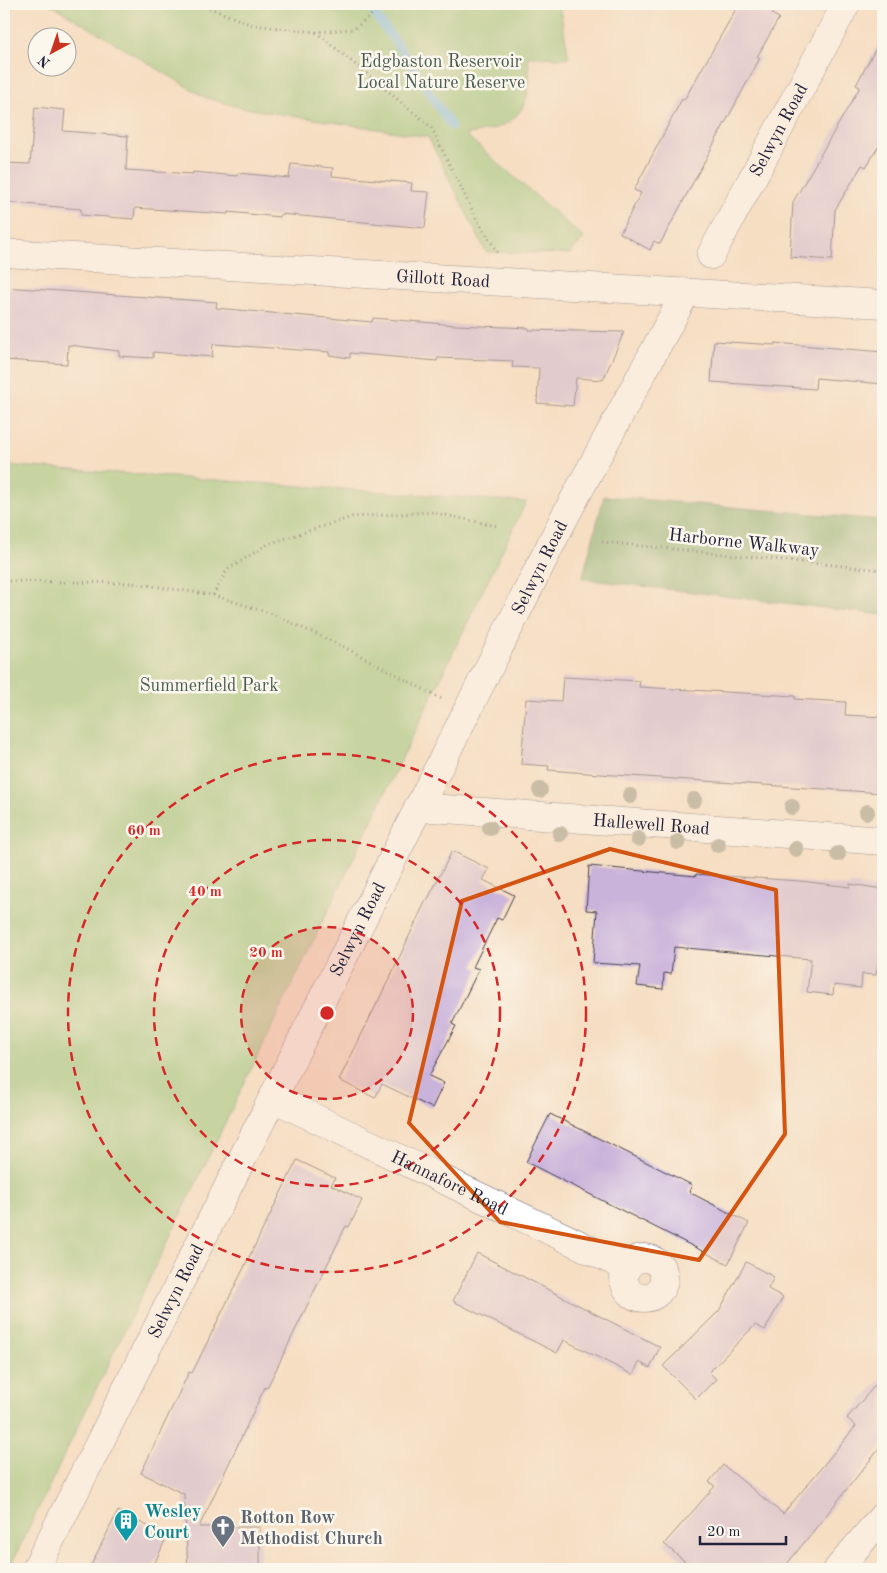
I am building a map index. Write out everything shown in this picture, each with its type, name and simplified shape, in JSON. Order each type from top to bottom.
[{"type":"street","name":"Selwyn Road","points":[[711,256],[846,4]]},
{"type":"street","name":"Gillott Road","points":[[4,253],[515,281],[883,304]]},
{"type":"street","name":"Selwyn Road","points":[[36,1569],[563,520],[686,292]]},
{"type":"street","name":"Hallewell Road","points":[[418,807],[883,841]]},
{"type":"street","name":"Hannafore Road","points":[[273,1098],[626,1267]]},
{"type":"street","points":[[838,1569],[883,1516]]},
{"type":"path","points":[[200,4],[252,24],[316,32],[354,29],[382,5]]},
{"type":"path","points":[[316,32],[431,128],[476,218],[515,281]]},
{"type":"path","points":[[213,595],[227,570],[268,544],[352,517],[431,512],[497,526]]},
{"type":"path","name":"Harborne Walkway","points":[[602,542],[883,570]]},
{"type":"path","points":[[4,580],[132,583],[213,595],[272,614],[340,645],[466,712]]},
{"type":"highlighted area","points":[[610,849],[776,890],[785,1134],[699,1260],[500,1222],[409,1123],[462,901]]},
{"type":"green space","name":"Edgbaston Reservoir Local Nature Reserve","points":[[50,4],[559,4],[569,58],[528,57],[528,91],[526,101],[521,110],[505,124],[490,130],[466,135],[584,238],[570,254],[486,252],[428,137],[243,108],[206,98]]},
{"type":"green space","name":"Summerfield Park","points":[[4,465],[526,502],[9,1569],[4,1569]]},
{"type":"green space","points":[[604,496],[883,520],[883,615],[582,579]]},
{"type":"water","points":[[307,4],[369,4],[355,11],[339,12]]},
{"type":"building","points":[[739,4],[778,4],[772,14],[779,18],[757,57],[760,58],[660,244],[654,241],[650,250],[620,233],[641,193],[634,190],[682,99],[684,100]]},
{"type":"building","points":[[883,35],[883,139],[866,167],[862,165],[835,210],[832,260],[790,257],[793,202],[860,87],[856,85]]},
{"type":"building","points":[[35,107],[65,110],[63,131],[128,136],[126,170],[193,174],[193,172],[237,176],[238,173],[289,178],[291,164],[333,168],[332,176],[412,183],[411,191],[429,192],[425,228],[281,214],[280,217],[228,212],[228,214],[135,208],[134,219],[81,215],[81,209],[4,202],[4,163],[30,164]]},
{"type":"building","points":[[4,287],[217,302],[216,308],[372,322],[373,318],[456,325],[529,328],[529,330],[624,332],[603,380],[576,378],[573,406],[537,403],[539,368],[512,367],[513,361],[438,358],[437,361],[350,353],[350,358],[329,355],[329,352],[213,344],[212,357],[153,352],[153,358],[119,356],[119,351],[68,345],[67,364],[4,360]]},
{"type":"building","points":[[714,341],[775,345],[775,343],[883,352],[883,384],[816,378],[815,389],[711,382]]},
{"type":"building","points":[[563,677],[640,681],[639,687],[795,696],[795,699],[846,702],[845,715],[883,717],[883,793],[548,770],[549,766],[521,764],[526,699],[561,701]]},
{"type":"building","points":[[452,851],[489,869],[483,880],[514,895],[502,920],[497,918],[473,967],[479,969],[452,1024],[456,1026],[429,1076],[444,1083],[432,1108],[382,1084],[375,1098],[339,1080],[426,900]]},
{"type":"building","points":[[589,866],[696,876],[696,874],[800,881],[850,887],[850,884],[883,889],[883,930],[876,975],[862,974],[861,988],[834,985],[833,995],[807,992],[811,959],[674,947],[671,974],[664,973],[663,989],[637,986],[640,966],[593,963],[597,911],[586,910]]},
{"type":"building","points":[[550,1114],[692,1185],[689,1192],[749,1223],[728,1264],[526,1162]]},
{"type":"building","points":[[297,1160],[335,1178],[331,1185],[362,1200],[349,1227],[346,1226],[267,1388],[265,1387],[199,1527],[260,1527],[260,1569],[188,1569],[184,1494],[141,1473],[189,1372],[192,1373]]},
{"type":"building","points":[[477,1253],[660,1347],[650,1368],[639,1362],[633,1375],[564,1340],[557,1353],[453,1301]]},
{"type":"building","points":[[746,1262],[774,1277],[768,1289],[783,1297],[765,1330],[755,1325],[709,1372],[716,1379],[696,1399],[663,1366],[719,1311]]},
{"type":"building","points":[[883,1376],[883,1444],[783,1569],[694,1569],[664,1544],[715,1486],[709,1482],[723,1465],[783,1514],[856,1426],[847,1418]]},
{"type":"building","name":"Wesley Court","points":[[118,1511],[167,1536],[152,1569],[89,1569]]},
{"type":"waterway","points":[[368,5],[410,62],[451,126]]},
{"type":"place","name":"Wesley Court","points":[[126,1542]]},
{"type":"place","name":"Rotton Row Methodist Church","points":[[223,1548]]}]
